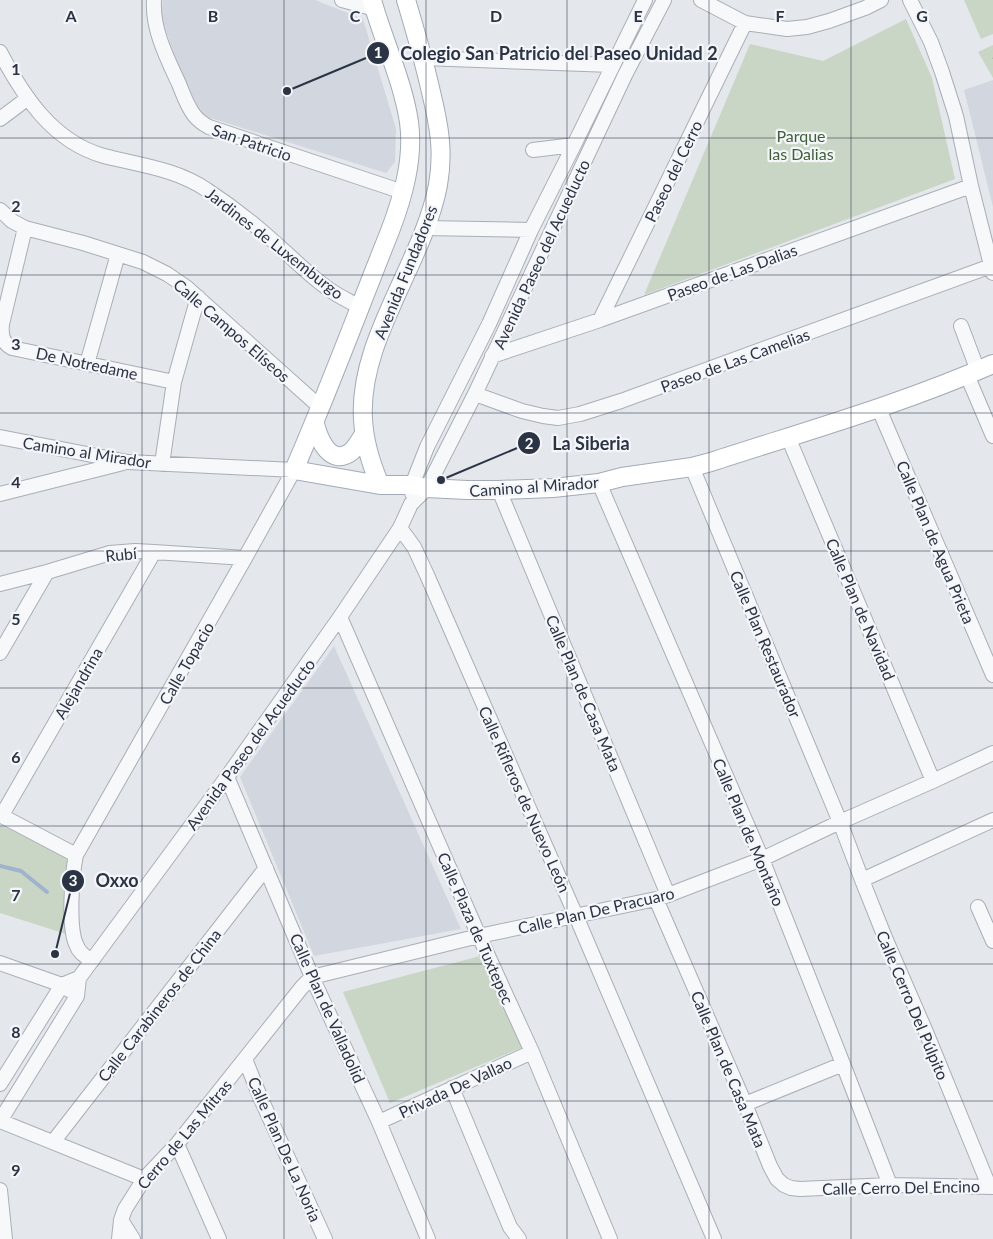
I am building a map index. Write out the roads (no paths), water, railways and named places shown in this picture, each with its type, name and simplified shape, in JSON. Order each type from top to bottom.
[{"type":"main road","name":"Avenida Fundadores","points":[[380,485],[374,472],[364,434],[362,405],[364,392],[369,366],[385,320],[415,256],[425,228],[438,185],[441,141],[424,58],[406,0]]},
{"type":"main road","name":"Avenida Fundadores","points":[[294,470],[332,381],[393,224],[403,192],[409,160],[409,124],[402,90],[374,4]]},
{"type":"main road","name":"Camino al Mirador","points":[[294,470],[380,485],[468,490],[553,488],[599,483],[711,462],[879,409],[979,370]]},
{"type":"main road","points":[[314,424],[325,447],[329,452],[338,456],[351,451],[364,434]]},
{"type":"street","name":"San Patricio","points":[[154,0],[154,20],[168,61],[184,97],[200,122],[209,127],[403,192]]},
{"type":"street","points":[[342,0],[374,4]]},
{"type":"street","name":"Avenida Paseo del Acueducto","points":[[419,487],[427,447],[489,324],[530,230],[645,0]]},
{"type":"street","name":"Avenida Paseo del Acueducto","points":[[62,985],[78,978],[92,961],[227,777],[340,617],[400,528],[419,487],[476,394],[492,356],[506,331],[625,75],[664,0]]},
{"type":"street","points":[[701,0],[746,22],[787,29],[830,22],[880,0]]},
{"type":"street","points":[[910,0],[931,42],[956,116],[992,270]]},
{"type":"street","name":"Paseo del Cerro","points":[[600,320],[746,22]]},
{"type":"street","name":"Jardines de Luxemburgo","points":[[0,52],[28,98],[44,119],[76,144],[104,156],[173,173],[205,188],[274,241],[332,292],[360,307]]},
{"type":"street","points":[[424,58],[612,65]]},
{"type":"street","points":[[0,119],[28,98]]},
{"type":"street","points":[[533,150],[574,145]]},
{"type":"street","name":"Paseo de Las Dalias","points":[[492,356],[600,320],[972,186]]},
{"type":"street","name":"Calle Campos Elíseos","points":[[0,210],[12,221],[25,228],[118,254],[142,262],[167,274],[198,297],[320,407]]},
{"type":"street","name":"De Notredame","points":[[25,228],[1,330],[6,343],[12,348],[174,382]]},
{"type":"street","points":[[425,228],[530,230]]},
{"type":"street","points":[[87,364],[118,254]]},
{"type":"street","name":"Paseo de Las Camelias","points":[[476,394],[522,411],[543,416],[558,418],[580,414],[992,270]]},
{"type":"street","points":[[162,464],[174,382],[198,297]]},
{"type":"street","points":[[489,324],[506,331]]},
{"type":"street","points":[[961,326],[979,370],[993,436]]},
{"type":"street","name":"Calle Plan de Agua Prieta","points":[[879,409],[993,675]]},
{"type":"street","name":"Camino al Mirador","points":[[0,437],[128,462],[294,470]]},
{"type":"street","name":"Calle Plan de Navidad","points":[[788,437],[933,781]]},
{"type":"street","points":[[0,494],[128,462]]},
{"type":"street","name":"Calle Plan Restaurador","points":[[692,466],[840,822]]},
{"type":"street","name":"Calle Topacio","points":[[76,854],[294,470]]},
{"type":"street","name":"Calle Plan de Montaño","points":[[599,483],[762,859],[890,1185]]},
{"type":"street","name":"Calle Plan de Casa Mata","points":[[499,490],[770,1166],[777,1179],[784,1185],[791,1188],[810,1188]]},
{"type":"street","name":"Calle Rifleros de Nuevo León","points":[[400,528],[414,546],[576,916],[714,1239]]},
{"type":"street","name":"Rubí","points":[[0,584],[110,553],[154,552],[245,558]]},
{"type":"street","name":"Alejandrina","points":[[1,815],[154,552]]},
{"type":"street","points":[[0,653],[48,572]]},
{"type":"street","name":"Calle Plaza de Tuxtepec","points":[[340,617],[479,936],[532,1052],[610,1239]]},
{"type":"street","name":"Calle Plan De Pracuaro","points":[[312,977],[479,936],[662,897],[762,859],[993,752]]},
{"type":"street","name":"Calle Plan de Valladolid","points":[[227,777],[312,977],[379,1122],[428,1239]]},
{"type":"street","points":[[1,815],[76,854],[72,880],[74,937],[82,955],[92,961]]},
{"type":"street","points":[[862,880],[993,820]]},
{"type":"street","name":"Calle Cerro Del Púlpito","points":[[840,822],[862,880],[991,1186]]},
{"type":"street","name":"Calle Carabineros de China","points":[[53,1142],[266,868]]},
{"type":"street","points":[[978,907],[990,925],[993,941]]},
{"type":"street","points":[[0,963],[62,985],[77,996]]},
{"type":"street","points":[[245,1059],[312,977]]},
{"type":"street","points":[[78,978],[77,996],[0,1121],[144,1178]]},
{"type":"street","points":[[2,1076],[62,985]]},
{"type":"street","name":"Privada De Vallao","points":[[379,1122],[532,1052]]},
{"type":"street","name":"Cerro de Las Mitras","points":[[118,1239],[125,1209],[144,1178],[177,1144],[245,1059]]},
{"type":"street","name":"Calle Plan De La Noria","points":[[245,1059],[261,1099],[325,1239]]},
{"type":"street","points":[[745,1104],[843,1064]]},
{"type":"street","points":[[452,1088],[510,1227],[519,1239]]},
{"type":"street","points":[[177,1144],[219,1239]]},
{"type":"street","name":"Calle Cerro Del Encino","points":[[810,1188],[890,1185],[991,1186]]},
{"type":"street","points":[[0,1190],[5,1239]]},
{"type":"street","points":[[121,1220],[132,1239]]},
{"type":"waterway","points":[[0,866],[21,871],[47,892]]},
{"type":"place","name":"Colegio San Patricio del Paseo Unidad 2","points":[[287,91]]},
{"type":"place","name":"La Siberia","points":[[441,480]]},
{"type":"place","name":"Oxxo","points":[[55,954]]},
{"type":"park label","name":"Parque las Dalias","points":[[801,144]]}]
